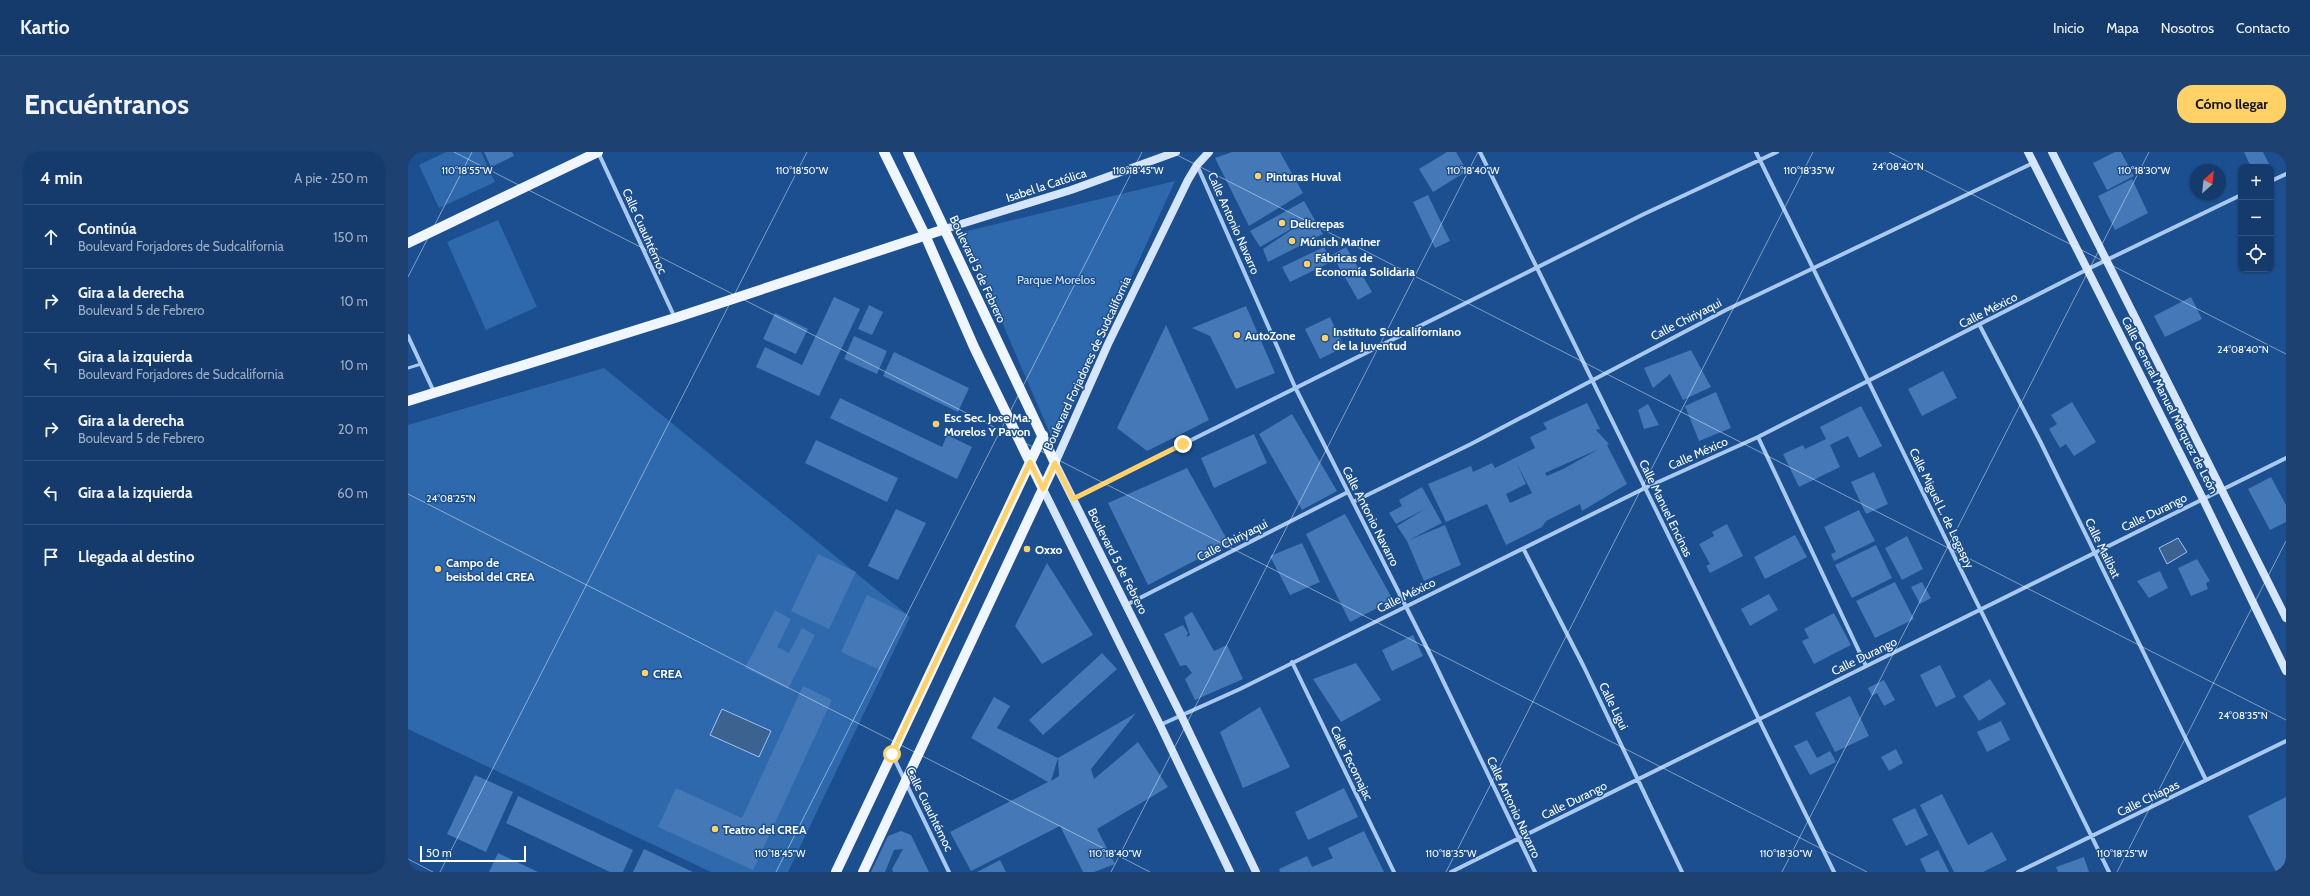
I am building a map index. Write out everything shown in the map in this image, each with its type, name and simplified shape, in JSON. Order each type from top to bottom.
[{"type":"main road","points":[[408,243],[598,152]]},
{"type":"main road","points":[[884,152],[925,234],[974,347],[1043,489]]},
{"type":"main road","name":"Boulevard 5 de Febrero","points":[[908,152],[1055,463]]},
{"type":"main road","points":[[408,401],[675,318],[945,228]]},
{"type":"main road","name":"Boulevard Forjadores de Sudcalifornia","points":[[836,872],[1043,435]]},
{"type":"main road","name":"Boulevard Forjadores de Sudcalifornia","points":[[863,872],[1055,463]]},
{"type":"street","name":"Calle Cuauhtémoc","points":[[598,152],[675,318]]},
{"type":"street","name":"Isabel la Católica","points":[[945,228],[1071,190],[1176,152]]},
{"type":"street","name":"Boulevard Forjadores de Sudcalifornia","points":[[1055,463],[1108,344],[1184,186],[1196,165],[1209,152]]},
{"type":"street","name":"Calle Manuel Encinas","points":[[1480,152],[1834,872]]},
{"type":"street","name":"Calle Miguel L. de Legaspy","points":[[1756,152],[2109,872]]},
{"type":"street","points":[[1073,499],[1644,214],[1777,152]]},
{"type":"street","name":"Calle General Manuel Márquez de León","points":[[2028,152],[2203,499],[2286,671]]},
{"type":"street","name":"Calle General Manuel Márquez de León","points":[[2052,152],[2286,618]]},
{"type":"street","name":"Calle Chiriyaqui","points":[[1353,502],[1471,444],[1720,313],[1814,270],[2033,163]]},
{"type":"street","name":"Calle Antonio Navarro","points":[[1196,165],[1295,387],[1456,708],[1534,872]]},
{"type":"street","points":[[2274,180],[2286,174]]},
{"type":"street","name":"Calle México","points":[[1160,725],[1524,550],[1645,488],[1758,437],[1980,326],[2107,260],[2238,196]]},
{"type":"street","name":"Calle Malibat","points":[[1980,326],[2040,442],[2206,780]]},
{"type":"street","points":[[408,336],[434,393]]},
{"type":"street","points":[[1758,437],[1866,666]]},
{"type":"street","name":"Calle Durango","points":[[1451,872],[2286,458]]},
{"type":"street","name":"Boulevard 5 de Febrero","points":[[1055,463],[1181,715],[1256,872]]},
{"type":"street","points":[[1043,489],[1160,725],[1230,872]]},
{"type":"street","name":"Calle Chiriyaqui","points":[[1125,605],[1348,492]]},
{"type":"street","name":"Calle Ligui","points":[[1524,550],[1638,779],[1682,872]]},
{"type":"street","name":"Calle Tecomajac","points":[[1292,662],[1394,872]]},
{"type":"street","name":"Calle Chiapas","points":[[2018,872],[2286,741]]},
{"type":"street","name":"Calle Cuauhtémoc","points":[[892,754],[949,872]]},
{"type":"lane","points":[[408,368],[421,364]]},
{"type":"green space","points":[[446,152],[481,152],[495,182],[439,208],[419,165]]},
{"type":"green space","name":"Parque Morelos","points":[[1175,181],[1055,445],[963,232]]},
{"type":"green space","points":[[498,220],[537,307],[486,330],[447,242]]},
{"type":"green space","name":"CREA","points":[[604,368],[910,617],[788,872],[711,872],[408,729],[408,425]]},
{"type":"shaded area","points":[[2178,538],[2187,552],[2167,564],[2159,548]]},
{"type":"shaded area","points":[[722,709],[771,731],[759,757],[710,735]]},
{"type":"building","points":[[484,152],[512,152],[514,156],[491,167]]},
{"type":"building","name":"Pinturas Huval","points":[[1232,152],[1280,152],[1303,193],[1249,226],[1215,158]]},
{"type":"building","points":[[1447,152],[1456,152],[1467,171],[1433,192],[1419,169]]},
{"type":"building","points":[[2115,152],[2121,152],[2134,176],[2107,190],[2093,163]]},
{"type":"building","points":[[2244,152],[2263,152],[2269,164],[2250,164]]},
{"type":"building","points":[[2132,179],[2148,213],[2115,230],[2098,196]]},
{"type":"building","points":[[1428,195],[1450,241],[1435,248],[1413,202]]},
{"type":"building","points":[[1304,201],[1323,234],[1268,262],[1263,249],[1308,219],[1260,247],[1250,231]]},
{"type":"building","name":"Fábricas de Economía Solidaria","points":[[1324,247],[1331,262],[1290,282],[1282,267]]},
{"type":"building","points":[[1346,247],[1372,292],[1358,300],[1332,255]]},
{"type":"building","points":[[834,297],[860,309],[819,396],[756,367],[765,347],[802,365]]},
{"type":"building","points":[[2191,297],[2202,319],[2165,337],[2154,316]]},
{"type":"building","points":[[869,305],[883,312],[872,335],[858,329]]},
{"type":"building","points":[[1246,306],[1275,373],[1236,389],[1210,336],[1192,328]]},
{"type":"building","points":[[775,313],[808,329],[796,354],[763,339]]},
{"type":"building","name":"Instituto Sudcaliforniano de la Juventud","points":[[1330,317],[1344,347],[1320,359],[1305,329]]},
{"type":"building","points":[[1166,325],[1209,420],[1147,451],[1117,428]]},
{"type":"building","points":[[854,336],[887,351],[877,374],[844,359]]},
{"type":"building","points":[[1691,350],[1711,387],[1683,400],[1670,374],[1653,388],[1644,368]]},
{"type":"building","points":[[894,352],[969,388],[958,412],[883,376]]},
{"type":"building","points":[[1943,371],[1957,398],[1922,416],[1908,389]]},
{"type":"building","points":[[1716,392],[1731,428],[1699,441],[1685,406]]},
{"type":"building","points":[[840,398],[942,447],[947,435],[972,447],[957,479],[830,418]]},
{"type":"building","points":[[2072,402],[2096,442],[2074,456],[2066,444],[2060,448],[2049,429],[2057,424],[2051,415]]},
{"type":"building","points":[[1587,403],[1600,429],[1596,430],[1609,444],[1607,445],[1627,484],[1582,511],[1580,504],[1546,521],[1542,527],[1506,545],[1487,504],[1446,522],[1428,484],[1471,466],[1473,472],[1492,463],[1495,468],[1535,448],[1530,437],[1547,429],[1543,423]],"holes":[[[1599,449],[1563,469],[1547,476],[1545,473]],[[1516,462],[1532,493],[1510,503],[1506,494],[1526,484]]]},
{"type":"building","points":[[1648,404],[1659,425],[1644,429],[1638,410]]},
{"type":"building","points":[[1861,406],[1882,446],[1859,458],[1848,436],[1830,445],[1840,467],[1799,487],[1783,454],[1803,445],[1805,449],[1826,439],[1820,427]]},
{"type":"building","points":[[1292,414],[1337,491],[1302,510],[1259,434]]},
{"type":"building","points":[[1254,434],[1267,463],[1214,488],[1201,458]]},
{"type":"building","points":[[816,440],[898,478],[887,502],[805,463]]},
{"type":"building","points":[[1187,468],[1229,543],[1148,585],[1108,503]]},
{"type":"building","points":[[1874,472],[1888,504],[1866,514],[1851,482]]},
{"type":"building","points":[[2271,477],[2286,505],[2286,522],[2270,530],[2248,489]]},
{"type":"building","points":[[1422,487],[1442,523],[1409,540],[1445,525],[1461,565],[1424,581],[1407,541],[1397,526],[1425,509],[1396,524],[1389,513],[1402,506],[1399,500]]},
{"type":"building","points":[[896,509],[926,523],[898,580],[868,566]]},
{"type":"building","points":[[1859,510],[1875,541],[1834,561],[1831,554],[1836,552],[1824,527]]},
{"type":"building","points":[[1345,514],[1393,600],[1350,622],[1306,534]]},
{"type":"building","points":[[1727,524],[1743,556],[1710,573],[1706,566],[1710,564],[1699,544],[1714,536],[1712,532]]},
{"type":"building","points":[[1795,535],[1807,557],[1765,579],[1754,557]]},
{"type":"building","points":[[1907,536],[1923,569],[1902,580],[1885,548]]},
{"type":"building","points":[[1302,543],[1320,582],[1290,595],[1270,556]]},
{"type":"building","points":[[1876,545],[1892,578],[1852,598],[1835,565]]},
{"type":"building","points":[[818,554],[856,572],[829,629],[791,611]]},
{"type":"building","points":[[2197,559],[2210,581],[2206,583],[2208,589],[2191,596],[2178,568]]},
{"type":"building","points":[[1047,563],[1093,635],[1042,664],[1015,626]]},
{"type":"building","points":[[2160,571],[2168,588],[2149,598],[2137,581]]},
{"type":"building","points":[[1895,582],[1914,619],[1875,638],[1856,601]]},
{"type":"building","points":[[1922,582],[1931,598],[1920,604],[1911,587]]},
{"type":"building","points":[[1769,594],[1778,610],[1750,626],[1741,609]]},
{"type":"building","points":[[867,595],[906,614],[880,670],[841,652]]},
{"type":"building","points":[[775,610],[791,619],[777,647],[789,653],[802,628],[815,635],[788,689],[745,668]]},
{"type":"building","points":[[1192,612],[1214,651],[1227,645],[1243,679],[1195,700],[1185,679],[1192,673],[1186,665],[1180,666],[1164,634],[1183,625],[1188,633],[1186,637],[1190,635],[1184,617]]},
{"type":"building","points":[[1834,613],[1851,645],[1814,664],[1802,641],[1809,638],[1804,629]]},
{"type":"building","points":[[1413,635],[1423,656],[1392,671],[1382,650]]},
{"type":"building","points":[[1102,653],[1117,669],[1043,735],[1029,720]]},
{"type":"building","points":[[1356,663],[1381,700],[1341,722],[1313,679]]},
{"type":"building","points":[[1940,665],[1956,697],[1936,707],[1920,675]]},
{"type":"building","points":[[1990,679],[2006,704],[1979,721],[1963,696]]},
{"type":"building","points":[[1884,680],[1895,700],[1884,706],[1877,693],[1872,696],[1868,688]]},
{"type":"building","points":[[803,686],[832,700],[753,870],[658,827],[676,788],[742,818]]},
{"type":"building","points":[[1850,696],[1869,736],[1835,752],[1815,713]]},
{"type":"building","points":[[994,697],[1010,706],[997,728],[1058,758],[1136,713],[1091,769],[1094,779],[1138,742],[1168,787],[1097,829],[1115,864],[1094,872],[1083,872],[1060,826],[971,871],[950,832],[1048,782],[971,738]],"holes":[[[1058,758],[1059,776],[1051,781]]]},
{"type":"building","points":[[1260,707],[1290,767],[1243,788],[1220,732]]},
{"type":"building","points":[[2001,721],[2010,740],[1987,752],[1977,732]]},
{"type":"building","points":[[1807,740],[1817,758],[1830,751],[1836,762],[1810,775],[1794,746]]},
{"type":"building","points":[[1896,749],[1903,763],[1889,771],[1881,757]]},
{"type":"building","points":[[475,775],[513,792],[486,852],[447,834]]},
{"type":"building","points":[[1344,788],[1358,817],[1308,840],[1295,812]]},
{"type":"building","points":[[1942,794],[1968,845],[1992,832],[2007,860],[1983,872],[1954,872],[1920,805]]},
{"type":"building","points":[[518,796],[633,850],[623,872],[610,872],[506,823]]},
{"type":"building","points":[[2286,797],[2286,872],[2276,872],[2248,816]]},
{"type":"building","points":[[1915,808],[1928,835],[1906,846],[1892,819]]},
{"type":"building","points":[[901,831],[911,835],[929,872],[893,872],[892,869],[903,849],[894,850],[885,872],[871,872],[888,836]]},
{"type":"building","points":[[1364,831],[1384,872],[1280,872],[1279,869],[1307,856],[1312,867],[1333,858],[1328,848]]},
{"type":"building","points":[[644,849],[693,872],[633,872]]},
{"type":"building","points":[[1938,850],[1949,872],[1926,872],[1920,859]]},
{"type":"building","points":[[498,853],[538,872],[489,872]]},
{"type":"building","points":[[2084,857],[2089,872],[2058,872],[2056,867]]},
{"type":"building","points":[[1000,860],[1006,872],[977,872]]},
{"type":"place","name":"Pinturas Huval","points":[[1258,176]]},
{"type":"place","name":"Delicrepas","points":[[1282,223]]},
{"type":"place","name":"Múnich Mariner","points":[[1292,241]]},
{"type":"place","name":"Fábricas de Economía Solidaria","points":[[1307,264]]},
{"type":"place","name":"AutoZone","points":[[1237,335]]},
{"type":"place","name":"Instituto Sudcaliforniano de la Juventud","points":[[1325,338]]},
{"type":"place","name":"Esc Sec. Jose Ma. Morelos Y Pavon","points":[[936,424]]},
{"type":"place","name":"Oxxo","points":[[1027,549]]},
{"type":"place","name":"Campo de beisbol del CREA","points":[[438,569]]},
{"type":"place","name":"CREA","points":[[645,673]]},
{"type":"place","name":"Teatro del CREA","points":[[715,829]]},
{"type":"route","points":[[892,754],[1030,462],[1043,489],[1055,463],[1073,499],[1183,444]]}]
